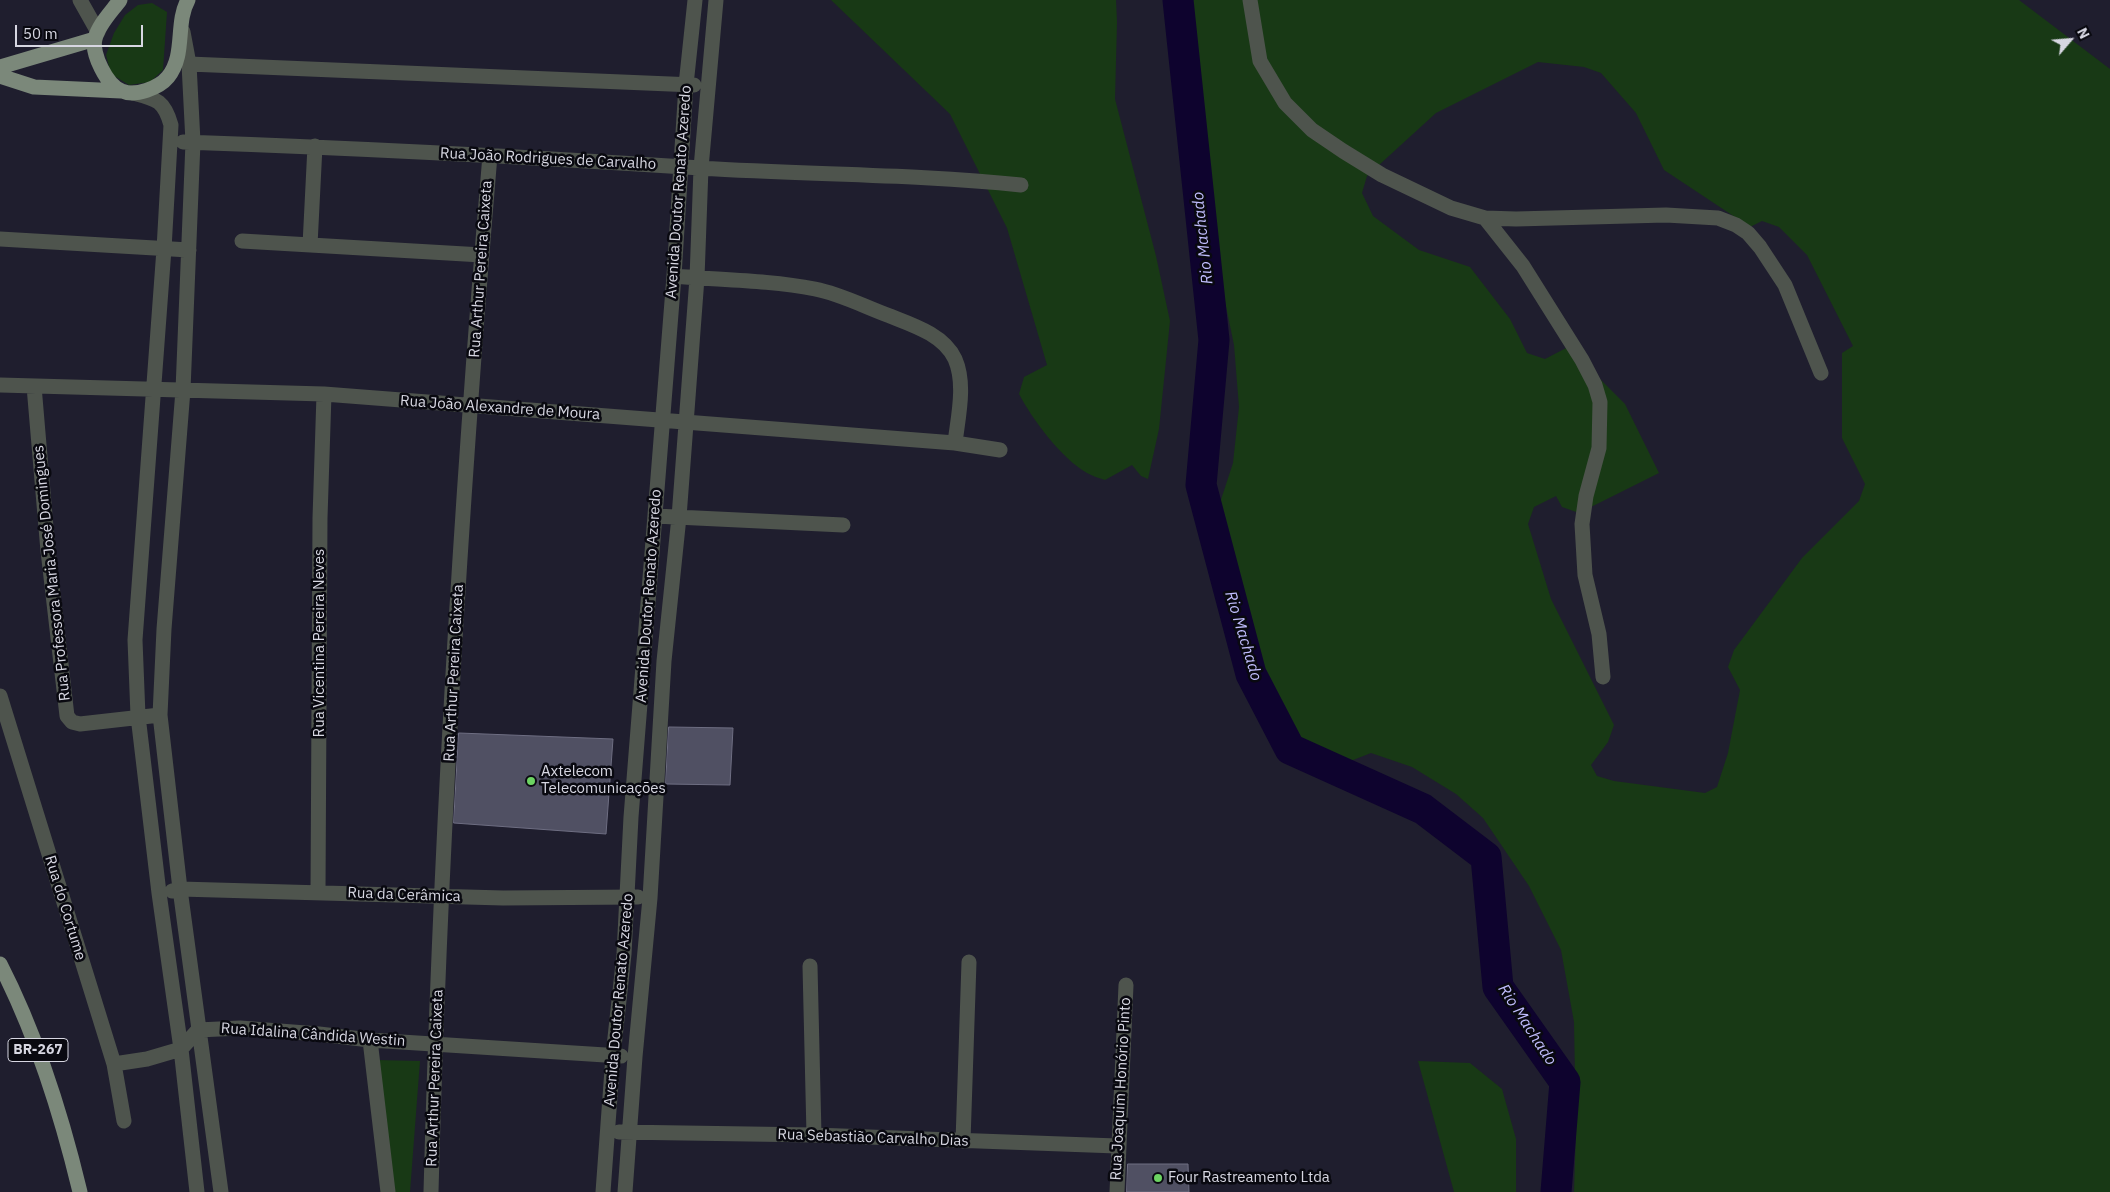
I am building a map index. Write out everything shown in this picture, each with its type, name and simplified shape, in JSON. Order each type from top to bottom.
[{"type":"main road","points":[[120,0],[96,36],[95,48],[103,72],[110,82],[127,92]]},
{"type":"main road","points":[[0,76],[34,87],[127,92],[154,87],[167,78],[176,63],[188,2]]},
{"type":"main road","points":[[0,67],[96,36]]},
{"type":"main road","name":"BR-267","points":[[0,964],[46,1069],[68,1139],[80,1192]]},
{"type":"street","points":[[80,0],[96,36]]},
{"type":"street","points":[[1250,0],[1260,61],[1285,104],[1312,130],[1382,176],[1451,208],[1485,218],[1516,219],[1666,215],[1718,218],[1736,225],[1748,233],[1760,247],[1785,285],[1802,323],[1820,373]]},
{"type":"street","points":[[695,6],[716,6]]},
{"type":"street","name":"Avenida Doutor Renato Azeredo","points":[[603,1192],[612,1056],[624,954],[631,817],[658,484],[666,352],[674,276],[686,85],[695,6]]},
{"type":"street","name":"Avenida Doutor Renato Azeredo","points":[[625,1192],[650,898],[664,661],[679,517],[697,278],[701,168],[716,6]]},
{"type":"street","points":[[182,28],[189,64],[194,142],[183,390],[164,629],[160,715],[167,786],[198,1030],[221,1192]]},
{"type":"street","points":[[189,64],[708,86]]},
{"type":"street","points":[[127,92],[153,98],[160,102],[165,108],[171,124],[172,141],[135,640],[138,716],[159,893],[181,1049],[197,1192]]},
{"type":"street","name":"Rua João Rodrigues de Carvalho","points":[[172,141],[315,146],[701,168],[965,179],[1021,185]]},
{"type":"street","points":[[310,245],[315,146]]},
{"type":"street","name":"Rua Arthur Pereira Caixeta","points":[[431,1192],[435,1043],[451,714],[470,406],[490,155]]},
{"type":"street","points":[[1485,218],[1523,266],[1582,360],[1595,385],[1600,402],[1599,448],[1586,496],[1582,524],[1585,575],[1599,634],[1603,677]]},
{"type":"street","points":[[0,239],[189,250]]},
{"type":"street","points":[[242,241],[482,255]]},
{"type":"street","points":[[674,276],[779,284],[832,293],[917,326],[936,338],[954,358],[959,374],[960,393],[955,442]]},
{"type":"street","points":[[666,352],[690,355]]},
{"type":"street","name":"Rua João Alexandre de Moura","points":[[0,385],[324,394],[955,442],[1000,450]]},
{"type":"street","name":"Rua Professora Maria José Domingues","points":[[34,386],[48,551],[67,716],[72,722],[80,724],[138,716]]},
{"type":"street","name":"Rua Vicentina Pereira Neves","points":[[318,892],[320,527],[324,394]]},
{"type":"street","points":[[658,484],[680,486]]},
{"type":"street","points":[[655,516],[843,525]]},
{"type":"street","points":[[651,560],[673,562]]},
{"type":"street","points":[[648,607],[669,609]]},
{"type":"street","points":[[644,660],[664,661]]},
{"type":"street","name":"Rua do Cortume","points":[[0,696],[114,1064],[124,1121]]},
{"type":"street","points":[[138,716],[160,715]]},
{"type":"street","points":[[640,722],[660,723]]},
{"type":"street","points":[[631,817],[654,818]]},
{"type":"street","name":"Rua da Cerâmica","points":[[159,893],[180,889],[442,897],[570,898],[628,896],[650,898]]},
{"type":"street","points":[[624,954],[644,953]]},
{"type":"street","points":[[963,1140],[969,962]]},
{"type":"street","points":[[810,966],[814,1135]]},
{"type":"street","name":"Rua Joaquim Honório Pinto","points":[[1117,1192],[1117,1146],[1126,985]]},
{"type":"street","points":[[618,1004],[641,1004]]},
{"type":"street","name":"Rua Idalina Cândida Westin","points":[[198,1030],[240,1028],[370,1040],[635,1057]]},
{"type":"street","points":[[114,1064],[147,1059],[181,1049],[198,1030]]},
{"type":"street","points":[[370,1040],[388,1192]]},
{"type":"street","name":"Rua Sebastião Carvalho Dias","points":[[608,1132],[814,1135],[1117,1146]]},
{"type":"green space","points":[[831,0],[1116,0],[1115,99],[1156,256],[1170,321],[1159,429],[1148,479],[1141,476],[1132,465],[1105,480],[1087,473],[1077,467],[1048,438],[1032,415],[1019,394],[1024,377],[1047,365],[1007,228],[950,114]]},
{"type":"green space","points":[[1178,0],[2019,0],[2110,69],[2110,1192],[1574,1192],[1576,1131],[1574,1022],[1561,950],[1529,886],[1483,818],[1456,794],[1412,767],[1371,753],[1320,773],[1300,763],[1239,641],[1233,568],[1212,527],[1233,463],[1239,407],[1234,345],[1183,99]],"holes":[[[1538,62],[1584,67],[1601,73],[1636,113],[1664,170],[1750,227],[1762,221],[1779,227],[1807,255],[1853,346],[1842,353],[1842,438],[1865,484],[1859,501],[1802,558],[1734,650],[1728,667],[1740,690],[1728,753],[1717,787],[1705,793],[1614,781],[1597,776],[1591,765],[1608,742],[1614,725],[1551,599],[1528,524],[1534,507],[1556,496],[1562,507],[1579,513],[1659,473],[1625,404],[1568,347],[1545,359],[1527,353],[1510,319],[1470,267],[1419,250],[1373,216],[1362,193],[1367,176],[1436,113]]]},
{"type":"green space","points":[[152,3],[167,12],[163,70],[150,82],[129,85],[111,74],[106,55],[114,33],[125,15],[138,5]]},
{"type":"green space","points":[[376,1060],[420,1061],[410,1192],[395,1192]]},
{"type":"green space","points":[[1418,1061],[1470,1063],[1502,1089],[1516,1139],[1516,1192],[1454,1192]]},
{"type":"building","name":"Axtelecom Telecomunicações","points":[[669,727],[733,728],[730,785],[666,784]]},
{"type":"building","name":"Axtelecom Telecomunicações","points":[[459,733],[613,739],[606,834],[454,823]]},
{"type":"building","name":"Four Rastreamento Ltda","points":[[1128,1164],[1188,1164],[1189,1192],[1127,1192]]},
{"type":"waterway","name":"Rio Machado","points":[[1178,0],[1214,340],[1201,485],[1251,674],[1290,749],[1423,809],[1486,857],[1498,987],[1565,1082],[1556,1192]]},
{"type":"place","name":"Axtelecom Telecomunicações","points":[[531,781]]},
{"type":"place","name":"Four Rastreamento Ltda","points":[[1158,1178]]}]
